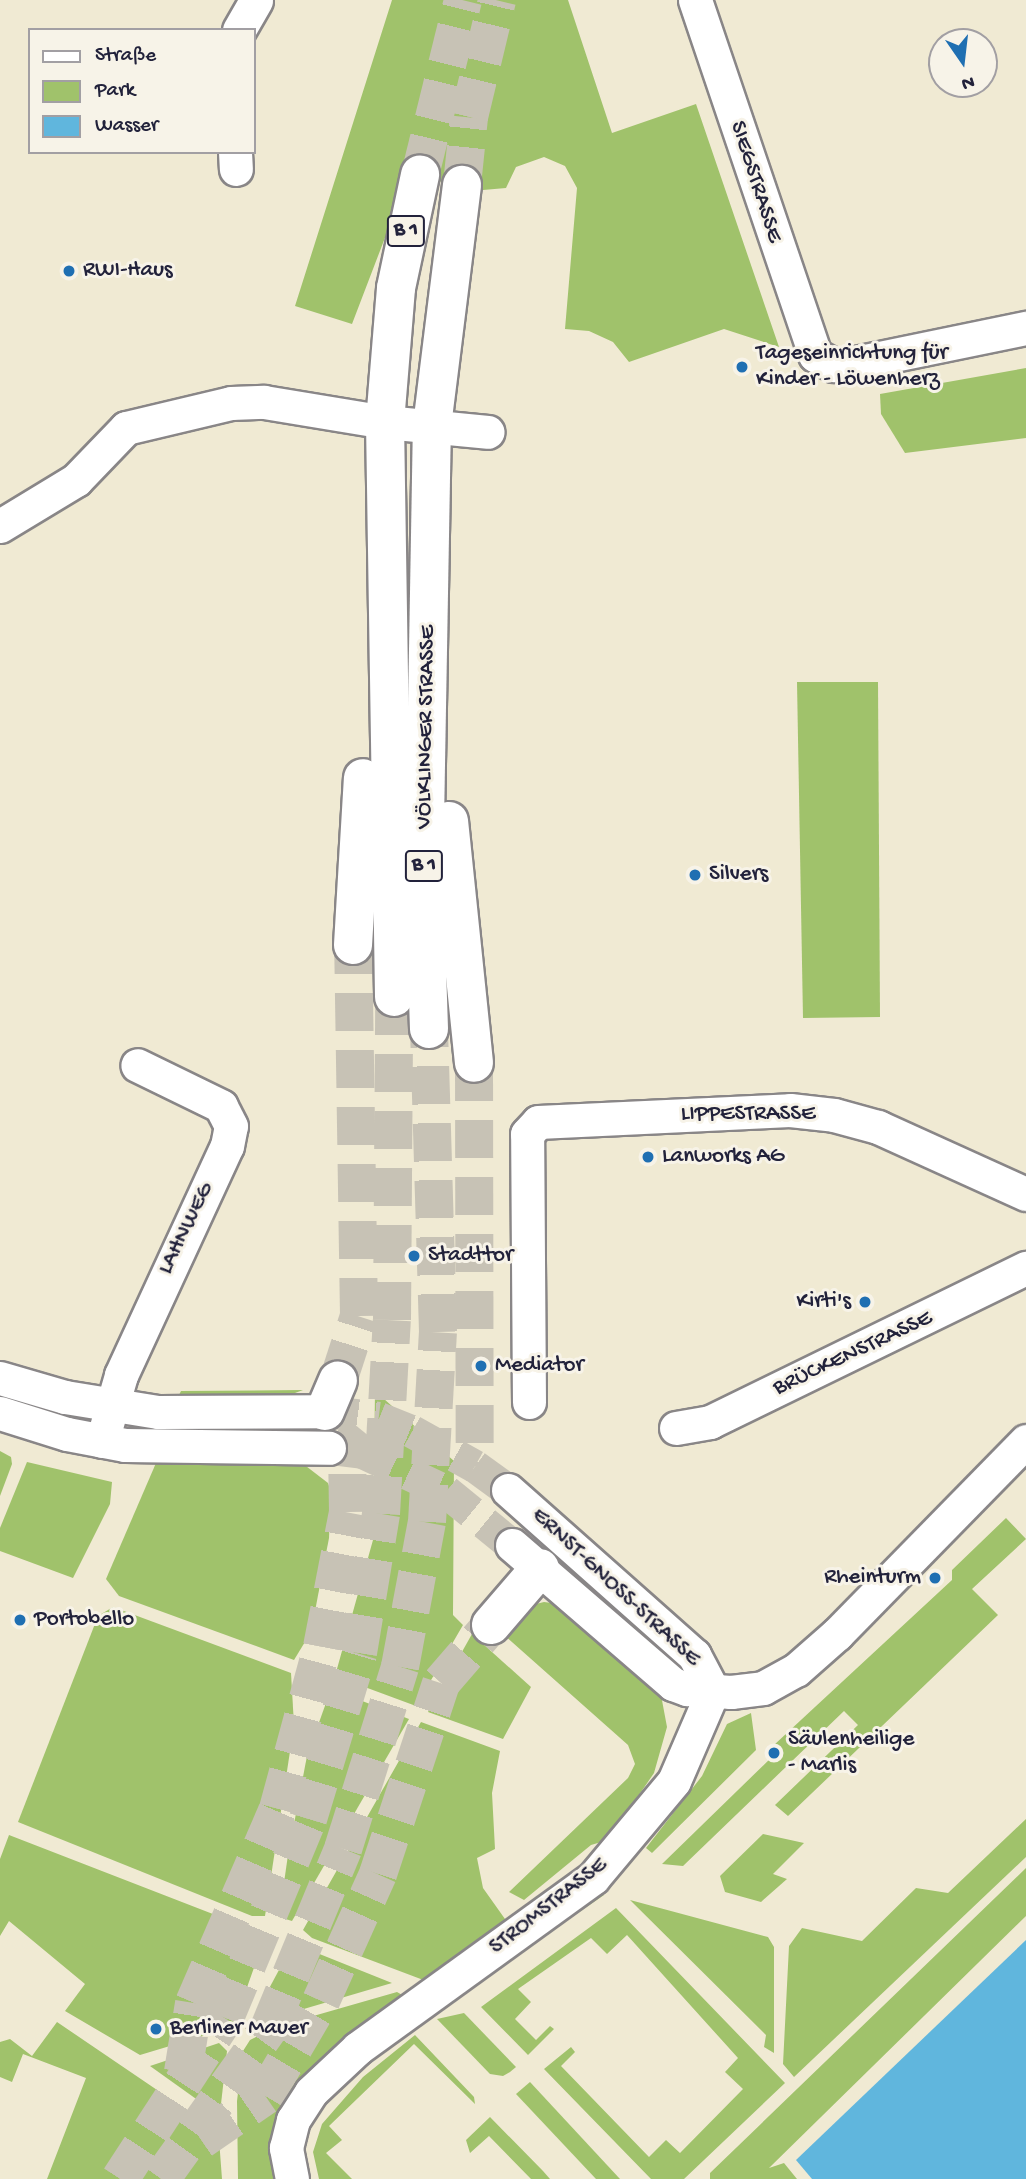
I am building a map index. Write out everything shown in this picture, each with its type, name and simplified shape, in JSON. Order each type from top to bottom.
[{"type":"main road","name":"VÖLKLINGER STRASSE","points":[[394,997],[386,690],[385,422],[396,288],[420,175]]},
{"type":"main road","name":"VÖLKLINGER STRASSE","points":[[429,1029],[424,880],[432,426],[462,185]]},
{"type":"main road","points":[[353,945],[360,871],[364,716],[386,690]]},
{"type":"main road","points":[[429,704],[448,747],[449,861],[474,1063]]},
{"type":"main road","points":[[491,1625],[526,1557]]},
{"type":"street","points":[[240,28],[256,0]]},
{"type":"street","name":"SIEGSTRASSE","points":[[695,0],[810,349],[821,361],[845,365],[1026,328]]},
{"type":"street","points":[[0,526],[76,480],[109,442],[144,421],[230,403],[264,402],[385,422],[488,432]]},
{"type":"street","name":"LAHNWEG","points":[[102,1441],[112,1404],[148,1311],[227,1146],[231,1126],[221,1106],[137,1065]]},
{"type":"street","name":"LIPPESTRASSE","points":[[529,1402],[527,1134],[538,1122],[790,1110],[834,1115],[878,1127],[1026,1194]]},
{"type":"street","name":"BRÜCKENSTRASSE","points":[[676,1428],[710,1422],[1026,1268]]},
{"type":"street","points":[[0,1378],[65,1397],[169,1412],[331,1413],[143,1447],[102,1441],[0,1413]]},
{"type":"street","points":[[713,1691],[762,1688],[796,1671],[1026,1441]]},
{"type":"street","name":"ERNST-GNOSS-STRASSE","points":[[508,1490],[694,1656],[713,1691]]},
{"type":"street","points":[[526,1557],[542,1539],[536,1514]]},
{"type":"street","name":"ERNST-GNOSS-STRASSE","points":[[526,1557],[673,1684],[713,1691]]},
{"type":"street","name":"STROMSTRASSE","points":[[292,2179],[286,2148],[293,2120],[311,2092],[358,2048],[593,1878],[674,1782],[713,1691]]},
{"type":"green space","points":[[392,0],[568,0],[612,133],[696,104],[779,347],[724,329],[629,362],[613,342],[589,331],[565,329],[577,188],[565,166],[544,157],[516,167],[506,188],[483,190],[402,174],[391,222],[352,324],[295,306]]},
{"type":"green space","points":[[1026,368],[1026,438],[905,453],[881,414],[880,394]]},
{"type":"green space","points":[[797,682],[878,682],[880,1017],[803,1018]]},
{"type":"green space","points":[[303,1390],[287,1396],[177,1399],[181,1391]]},
{"type":"green space","points":[[375,1391],[454,1461],[453,1615],[463,1625],[416,1706],[335,1676],[373,1540]]},
{"type":"green space","points":[[165,1425],[304,1427],[304,1431],[162,1433]]},
{"type":"green space","points":[[0,1451],[11,1457],[12,1464],[0,1496]]},
{"type":"green space","points":[[259,1457],[302,1463],[328,1483],[331,1492],[329,1538],[311,1632],[294,1660],[119,1596],[106,1579],[156,1463]]},
{"type":"green space","points":[[27,1462],[112,1482],[110,1504],[73,1578],[0,1551],[0,1528]]},
{"type":"green space","points":[[1006,1518],[1026,1539],[972,1589],[998,1615],[788,1816],[775,1805],[858,1725],[844,1711],[683,1866],[662,1864],[775,1754],[774,1745],[952,1580],[952,1570]]},
{"type":"green space","points":[[544,1602],[559,1604],[661,1695],[667,1727],[654,1773],[608,1840],[591,1845],[524,1900],[509,1892],[628,1778],[635,1764],[628,1745],[503,1634],[532,1605]]},
{"type":"green space","points":[[113,1607],[291,1673],[294,1725],[265,1916],[252,1916],[18,1822],[98,1616]]},
{"type":"green space","points":[[472,1634],[531,1687],[503,1739],[428,1712]]},
{"type":"green space","points":[[331,1689],[409,1719],[292,1921],[279,1917],[288,1855],[307,1756]]},
{"type":"green space","points":[[751,1713],[756,1750],[652,1853],[646,1848],[702,1776],[727,1724]]},
{"type":"green space","points":[[421,1722],[500,1751],[492,1793],[495,1849],[477,1858],[483,1888],[505,1919],[504,1925],[426,1981],[312,1938],[303,1930]]},
{"type":"green space","points":[[1026,1819],[1026,1857],[794,2077],[783,2064],[789,1946],[802,1928],[862,1941],[916,1888],[948,1893]]},
{"type":"green space","points":[[763,1834],[804,1843],[773,1874],[787,1879],[761,1902],[725,1892],[720,1876]]},
{"type":"green space","points":[[9,1835],[249,1928],[261,1948],[233,2027],[140,2055],[65,2011],[85,1984],[9,1921],[0,1936],[0,1859]]},
{"type":"green space","points":[[1026,1868],[1026,1916],[769,2168],[784,2163],[797,2179],[710,2179],[710,2173]]},
{"type":"green space","points":[[598,1890],[604,1895],[466,1990]]},
{"type":"green space","points":[[630,1900],[768,1937],[774,1947],[774,2053],[764,2047],[766,2035]]},
{"type":"green space","points":[[616,1908],[785,2083],[684,2179],[651,2179],[544,2069],[571,2047],[575,2052],[561,2066],[649,2157],[666,2140],[680,2153],[743,2089],[725,2072],[738,2058],[627,1935],[607,1954],[591,1938],[518,1989],[531,2002],[515,2019],[536,2040],[550,2026],[554,2029],[528,2055],[481,2007]]},
{"type":"green space","points":[[297,1948],[317,1953],[392,1983],[263,2021],[257,2011],[287,1955]]},
{"type":"green space","points":[[397,1992],[404,1996],[345,2041],[279,2179],[238,2179],[237,2101],[243,2051],[250,2040],[275,2027]]},
{"type":"green space","points":[[464,2013],[516,2067],[503,2076],[490,2074],[437,2019]]},
{"type":"green space","points":[[57,2022],[213,2128],[219,2139],[222,2179],[47,2179],[86,2078],[23,2054],[12,2082],[0,2077],[0,2042],[10,2039],[32,2056]]},
{"type":"green space","points":[[415,2035],[474,2097],[475,2104],[414,2044],[329,2126],[342,2140],[326,2153],[352,2179],[319,2179],[313,2152],[322,2124],[363,2077]]},
{"type":"green space","points":[[219,2043],[227,2051],[221,2104],[215,2107],[206,2106],[150,2066]]},
{"type":"green space","points":[[530,2082],[620,2179],[596,2179],[516,2094]]},
{"type":"green space","points":[[490,2117],[550,2179],[531,2179],[489,2136],[470,2153],[466,2140]]},
{"type":"water","points":[[1026,1940],[1026,2179],[812,2179],[796,2160]]},
{"type":"tunnel","points":[[420,175],[463,0]]},
{"type":"tunnel","points":[[462,185],[469,117],[497,0]]},
{"type":"tunnel","points":[[338,1381],[359,1316],[353,945]]},
{"type":"tunnel","points":[[120,2179],[225,2018],[308,1819],[358,1653],[381,1514],[392,1320],[394,997]]},
{"type":"tunnel","points":[[161,2179],[269,2028],[343,1849],[400,1667],[427,1522],[438,1332],[429,1029]]},
{"type":"tunnel","points":[[474,1063],[475,1466]]},
{"type":"tunnel","points":[[363,1452],[331,1426],[325,1411],[379,1418],[412,1431],[475,1466],[508,1490]]},
{"type":"tunnel","points":[[340,1449],[363,1452],[446,1491],[512,1545]]},
{"type":"tunnel","points":[[183,2072],[194,2003],[278,1809],[322,1647],[348,1512],[347,1450]]},
{"type":"tunnel","points":[[201,2140],[265,2096],[321,2001],[378,1874],[441,1683],[491,1625]]},
{"type":"place","name":"RWI-Haus","points":[[69,271]]},
{"type":"place","name":"Tageseinrichtung für Kinder - Löwenherz","points":[[742,367]]},
{"type":"place","name":"Silvers","points":[[695,875]]},
{"type":"place","name":"Lanworks AG","points":[[648,1157]]},
{"type":"place","name":"Stadttor","points":[[414,1256]]},
{"type":"place","name":"Kirti's","points":[[865,1302]]},
{"type":"place","name":"Mediator","points":[[481,1366]]},
{"type":"place","name":"Rheinturm","points":[[935,1578]]},
{"type":"place","name":"Portobello","points":[[20,1620]]},
{"type":"place","name":"Säulenheilige - Marlis","points":[[774,1753]]},
{"type":"place","name":"Berliner Mauer","points":[[156,2029]]}]
